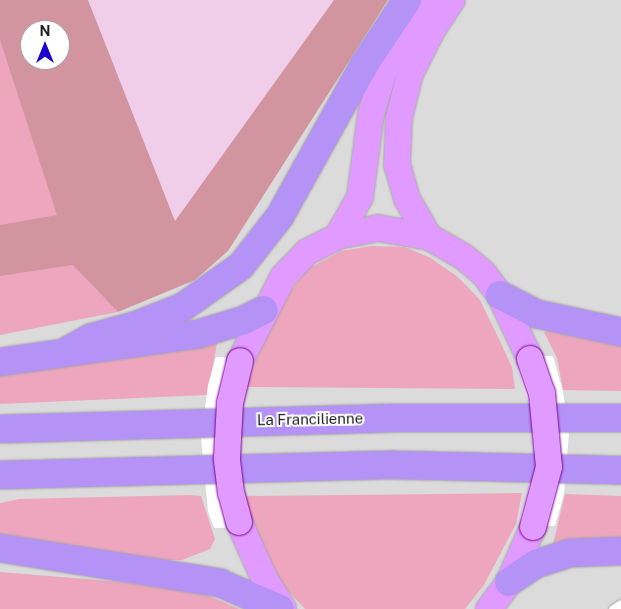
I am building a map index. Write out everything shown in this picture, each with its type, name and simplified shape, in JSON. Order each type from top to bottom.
[{"type":"highway","points":[[65,352],[90,338],[137,325],[183,307],[241,266],[280,216],[365,63],[407,0]]},
{"type":"highway","points":[[500,295],[537,314],[621,332]]},
{"type":"highway","points":[[0,362],[65,352],[125,347],[198,334],[244,320],[264,310]]},
{"type":"highway","name":"La Francilienne","points":[[0,429],[396,418],[621,418]]},
{"type":"highway","points":[[0,475],[394,465],[621,470]]},
{"type":"highway","points":[[0,548],[38,552],[220,583],[281,609]]},
{"type":"highway","points":[[509,582],[536,564],[570,553],[621,550]]},
{"type":"highway","points":[[0,555],[38,552]]},
{"type":"main road","points":[[338,236],[360,197],[371,114],[384,70],[424,0]]},
{"type":"main road","points":[[429,236],[407,199],[397,165],[399,118],[410,74],[431,32],[452,0]]},
{"type":"main road","points":[[281,609],[264,578],[239,522],[231,493],[227,458],[230,402],[240,361],[264,310],[283,277],[307,252],[338,236],[378,228],[429,236],[464,257],[484,274],[500,295],[530,359],[542,393],[549,467],[533,527],[509,582],[489,609]]},
{"type":"lane","points":[[613,609],[621,604]]},
{"type":"shaded area","points":[[0,0],[88,0],[175,221],[334,0],[621,0],[621,609],[0,609]]},
{"type":"shaded area","points":[[0,0],[20,20],[20,70],[36,70],[133,243],[41,270],[73,264],[118,312],[0,335]]},
{"type":"shaded area","points":[[0,0],[88,0],[175,221],[334,0],[388,0],[228,251],[195,280],[118,312],[73,265],[0,276],[0,225],[57,215],[0,40]]},
{"type":"shaded area","points":[[88,0],[334,0],[175,222]]},
{"type":"shaded area","points":[[372,246],[404,247],[429,257],[458,277],[480,300],[512,367],[515,389],[247,387],[262,343],[285,299],[306,270],[341,251]]},
{"type":"shaded area","points":[[551,330],[621,342],[621,391],[563,390],[557,358],[544,332]]},
{"type":"shaded area","points":[[218,339],[207,395],[0,404],[0,373]]},
{"type":"shaded area","points":[[522,493],[516,524],[484,585],[465,609],[305,609],[285,588],[267,558],[243,496]]},
{"type":"shaded area","points":[[565,494],[621,496],[621,540],[553,544]]},
{"type":"shaded area","points":[[201,496],[215,539],[210,549],[182,560],[161,560],[0,539],[0,503],[19,499]]},
{"type":"shaded area","points":[[0,572],[123,582],[205,594],[239,609],[0,609]]},
{"type":"pier","points":[[553,356],[563,392],[569,433],[564,494],[555,526],[518,525],[531,479],[534,454],[528,401],[514,357]]},
{"type":"pier","points":[[216,357],[254,359],[247,374],[238,429],[241,483],[251,527],[214,528],[208,511],[201,439],[208,385]]}]
